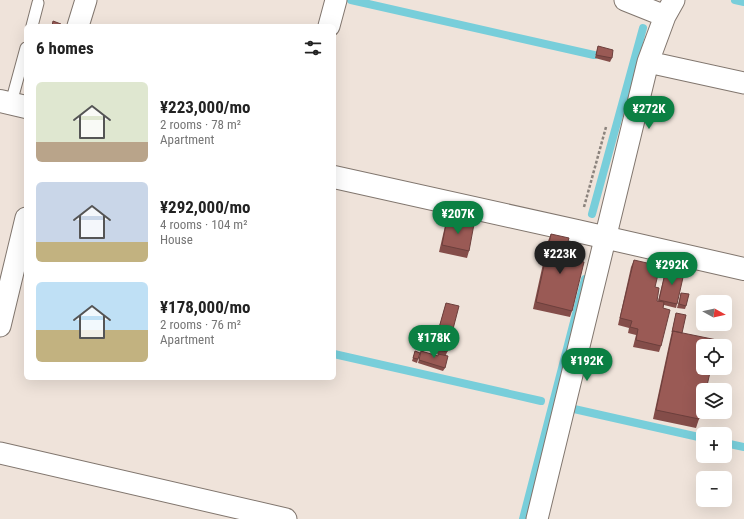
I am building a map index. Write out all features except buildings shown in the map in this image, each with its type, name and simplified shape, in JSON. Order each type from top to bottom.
[{"type":"street","points":[[79,24],[86,0]]},
{"type":"street","points":[[330,24],[336,0]]},
{"type":"street","points":[[537,519],[648,62],[670,8],[625,0]]},
{"type":"street","points":[[648,62],[744,83]]},
{"type":"street","points":[[336,177],[744,269]]},
{"type":"street","points":[[0,326],[24,226]]},
{"type":"street","points":[[0,453],[286,519]]},
{"type":"lane","points":[[33,24],[38,3]]},
{"type":"lane","points":[[12,103],[24,56]]},
{"type":"waterway","points":[[351,0],[594,55]]},
{"type":"waterway","points":[[735,0],[744,2]]},
{"type":"waterway","points":[[592,214],[643,28]]},
{"type":"waterway","points":[[523,519],[585,279]]},
{"type":"waterway","points":[[336,354],[541,401]]},
{"type":"waterway","points":[[574,409],[696,436]]},
{"type":"waterway","points":[[732,444],[744,447]]}]
